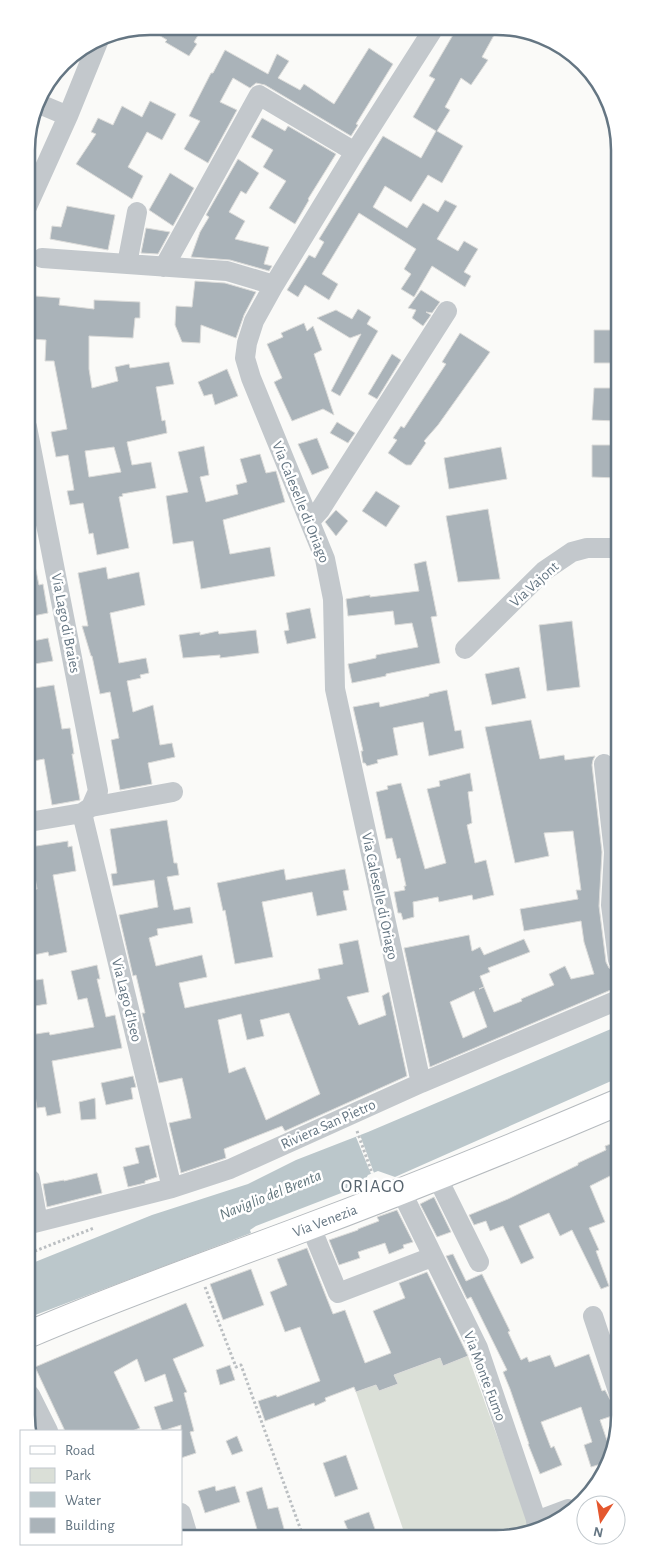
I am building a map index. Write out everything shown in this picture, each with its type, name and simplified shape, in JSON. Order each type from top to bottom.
[{"type":"main road","name":"Via Venezia","points":[[35,1332],[87,1309],[437,1177],[611,1105]]},
{"type":"street","name":"Via Caleselle di Oriago","points":[[421,1083],[335,689],[333,599],[325,559],[251,378],[245,358],[247,343],[254,321],[274,285],[430,35]]},
{"type":"street","points":[[35,189],[95,49]]},
{"type":"street","points":[[164,267],[259,95],[356,152]]},
{"type":"street","points":[[44,106],[68,116]]},
{"type":"street","points":[[127,264],[137,212]]},
{"type":"street","points":[[42,258],[227,272],[274,285]]},
{"type":"street","points":[[310,522],[320,510],[447,311]]},
{"type":"street","name":"Via Lago di Braies","points":[[35,468],[98,791],[86,810]]},
{"type":"street","name":"Via Vajont","points":[[465,649],[544,571],[572,552],[588,548],[611,548]]},
{"type":"street","points":[[604,764],[611,815]]},
{"type":"street","points":[[35,821],[173,792]]},
{"type":"street","name":"Via Lago d'Iseo","points":[[86,810],[172,1188]]},
{"type":"street","name":"Riviera San Pietro","points":[[35,1223],[172,1188],[230,1169],[421,1083],[611,1003]]},
{"type":"street","points":[[437,1177],[479,1262]]},
{"type":"street","name":"Via Monte Fumo","points":[[406,1202],[478,1348],[536,1523]]},
{"type":"street","points":[[315,1237],[338,1293],[434,1260]]},
{"type":"street","points":[[593,1316],[611,1370]]},
{"type":"street","points":[[35,1405],[48,1430]]},
{"type":"street","points":[[182,1515],[186,1530]]},
{"type":"path","points":[[358,1136],[372,1174]]},
{"type":"path","points":[[197,1268],[236,1367],[241,1366],[301,1530]]},
{"type":"green space","points":[[468,1356],[529,1525],[496,1530],[403,1530],[356,1392],[376,1385],[379,1391],[397,1384],[394,1375],[440,1358],[443,1365]]},
{"type":"water","name":"Naviglio del Brenta","points":[[611,1029],[611,1081],[395,1177],[378,1171],[368,1175],[362,1185],[256,1226],[250,1230],[251,1233],[35,1315],[35,1262],[152,1215],[248,1184],[296,1160],[368,1132]]},
{"type":"pier","points":[[360,1135],[374,1173],[371,1174],[356,1137]]},
{"type":"building","points":[[159,35],[198,35],[194,42],[197,44],[189,56],[165,42],[167,40]]},
{"type":"building","points":[[453,35],[494,35],[482,57],[488,60],[471,85],[461,78],[445,107],[450,110],[437,131],[463,146],[442,183],[428,175],[411,202],[385,186],[373,207],[407,228],[423,203],[438,212],[445,200],[457,206],[437,239],[458,251],[464,241],[478,249],[464,272],[471,276],[465,287],[432,266],[414,297],[401,289],[411,274],[404,269],[416,249],[359,213],[322,274],[338,284],[329,300],[305,285],[298,297],[287,290],[309,255],[315,258],[324,242],[319,239],[383,136],[421,158],[436,131],[413,117],[435,79],[429,76]]},
{"type":"building","points":[[369,48],[393,64],[356,124],[358,125],[351,136],[265,85],[256,83],[250,88],[233,78],[220,102],[237,110],[208,163],[184,149],[200,121],[189,116],[225,50],[268,74],[277,54],[289,61],[278,78],[300,90],[304,84],[334,104]]},
{"type":"building","points":[[150,101],[176,114],[162,140],[147,132],[128,167],[143,176],[132,199],[76,164],[96,134],[91,132],[98,118],[113,125],[122,106],[142,117]]},
{"type":"building","points":[[262,118],[285,131],[288,126],[336,154],[295,224],[269,208],[286,181],[263,167],[273,150],[251,137]]},
{"type":"building","points":[[238,159],[259,173],[246,194],[241,191],[229,212],[245,221],[235,239],[269,247],[264,264],[272,266],[269,271],[230,260],[191,257],[200,232],[209,217],[206,215]]},
{"type":"building","points":[[170,173],[194,188],[173,226],[149,210]]},
{"type":"building","points":[[67,206],[115,215],[108,250],[50,239],[52,226],[61,227]]},
{"type":"building","points":[[146,228],[170,232],[158,254],[141,253]]},
{"type":"building","points":[[195,281],[225,283],[256,292],[244,315],[236,338],[201,325],[200,343],[182,342],[175,325],[176,306],[192,307]]},
{"type":"building","points":[[421,290],[440,302],[432,313],[426,312],[431,315],[423,326],[412,318],[416,310],[408,308]]},
{"type":"building","points":[[35,296],[60,298],[59,305],[94,309],[94,300],[140,302],[140,318],[135,318],[133,338],[89,336],[89,369],[92,388],[118,381],[115,367],[129,364],[130,368],[169,362],[174,384],[156,387],[162,421],[165,420],[167,433],[127,442],[132,465],[151,462],[156,488],[122,494],[123,496],[119,497],[129,548],[97,555],[93,533],[89,534],[83,503],[70,505],[67,491],[74,490],[68,455],[56,457],[51,432],[67,429],[54,361],[45,361],[46,340],[35,339]],"holes":[[[114,447],[121,472],[89,477],[85,451]]]},
{"type":"building","points":[[358,309],[371,317],[367,324],[378,331],[340,396],[331,391],[361,334],[350,338],[317,318],[336,310],[352,319]]},
{"type":"building","points":[[304,323],[307,331],[313,326],[322,350],[314,354],[334,415],[323,409],[292,421],[274,382],[282,378],[267,344],[283,337],[281,333]]},
{"type":"building","points":[[594,330],[611,330],[611,363],[594,363]]},
{"type":"building","points":[[460,333],[490,352],[438,425],[424,441],[426,443],[411,465],[406,465],[388,453],[397,440],[393,438],[401,426],[404,428],[446,364],[442,362]]},
{"type":"building","points":[[392,354],[401,360],[377,399],[368,394]]},
{"type":"building","points":[[227,369],[238,396],[215,405],[212,394],[204,396],[198,382]]},
{"type":"building","points":[[594,388],[611,388],[611,421],[592,420]]},
{"type":"building","points":[[337,422],[355,433],[348,443],[330,433]]},
{"type":"building","points":[[317,438],[329,468],[312,475],[298,444]]},
{"type":"building","points":[[592,445],[611,445],[611,478],[592,477]]},
{"type":"building","points":[[204,446],[209,475],[200,477],[206,502],[238,494],[236,485],[247,482],[240,459],[260,454],[266,473],[276,471],[285,502],[223,520],[230,554],[270,547],[275,576],[201,589],[193,541],[173,544],[166,496],[188,492],[178,452]]},
{"type":"building","points":[[501,447],[507,479],[449,489],[444,458]]},
{"type":"building","points":[[376,491],[400,506],[386,527],[362,511]]},
{"type":"building","points":[[488,509],[500,579],[458,582],[446,516]]},
{"type":"building","points":[[336,510],[348,521],[336,536],[325,522]]},
{"type":"building","points":[[426,561],[437,616],[431,617],[440,663],[352,683],[348,664],[376,658],[376,655],[418,647],[412,623],[395,625],[393,611],[348,616],[346,599],[419,591],[414,564]]},
{"type":"building","points":[[35,566],[39,585],[43,584],[48,613],[35,616]]},
{"type":"building","points":[[106,567],[108,579],[139,572],[145,605],[110,613],[119,663],[146,658],[149,673],[140,675],[141,678],[127,681],[133,712],[153,705],[160,745],[172,743],[175,757],[148,763],[152,784],[120,790],[111,740],[119,738],[110,692],[100,694],[92,656],[82,626],[88,626],[78,573]]},
{"type":"building","points":[[310,608],[316,638],[287,644],[284,631],[289,630],[286,613]]},
{"type":"building","points":[[572,621],[580,687],[547,691],[539,625]]},
{"type":"building","points":[[256,630],[259,653],[220,658],[220,655],[183,658],[179,635],[200,632],[200,635],[218,631],[219,634]]},
{"type":"building","points":[[48,638],[53,661],[35,664],[35,641]]},
{"type":"building","points":[[519,667],[526,698],[492,705],[485,674]]},
{"type":"building","points":[[54,685],[62,729],[70,728],[74,754],[72,754],[80,800],[52,805],[44,759],[35,761],[35,688]]},
{"type":"building","points":[[447,690],[455,731],[461,730],[464,748],[429,756],[423,722],[393,728],[398,755],[377,760],[378,763],[367,766],[363,763],[361,751],[363,751],[353,707],[379,702],[380,707]]},
{"type":"building","points":[[531,720],[540,759],[564,755],[565,760],[595,756],[592,765],[602,852],[599,906],[606,962],[611,969],[611,990],[430,1067],[404,948],[469,935],[472,951],[480,947],[484,955],[524,939],[530,952],[488,968],[490,972],[480,976],[494,1012],[554,985],[549,974],[565,966],[571,979],[594,974],[584,942],[581,921],[524,931],[520,909],[578,899],[576,890],[581,890],[573,831],[544,833],[549,856],[515,863],[485,727]],"holes":[[[474,991],[487,1027],[463,1038],[450,1002]]]},
{"type":"building","points":[[470,773],[473,791],[468,792],[472,823],[467,825],[475,863],[486,860],[494,895],[473,900],[472,895],[439,902],[438,897],[413,902],[414,917],[403,920],[401,913],[398,913],[394,892],[405,890],[404,886],[406,886],[400,858],[397,859],[392,838],[386,839],[376,792],[388,789],[387,786],[401,783],[425,869],[446,863],[427,789],[440,786],[439,781]]},
{"type":"building","points":[[167,820],[174,863],[177,863],[179,875],[167,877],[174,910],[190,907],[193,923],[157,929],[158,935],[149,938],[156,966],[202,955],[207,977],[179,983],[185,1008],[320,979],[318,969],[343,964],[339,944],[358,940],[369,992],[347,997],[359,1025],[386,1015],[382,996],[389,992],[407,1076],[285,1131],[282,1126],[224,1149],[226,1158],[181,1173],[169,1123],[191,1118],[182,1078],[159,1083],[142,1013],[145,1013],[136,975],[133,976],[119,915],[158,907],[154,880],[113,886],[111,874],[117,873],[110,829]],"holes":[[[289,1013],[320,1094],[266,1120],[245,1067],[229,1073],[218,1020],[241,1014],[247,1040],[264,1036],[260,1020]]]},
{"type":"building","points":[[68,841],[68,847],[72,846],[76,871],[53,875],[67,952],[49,956],[48,952],[35,955],[35,889],[37,889],[35,846]]},
{"type":"building","points":[[284,869],[286,880],[345,869],[349,890],[343,891],[347,910],[317,916],[312,892],[262,902],[273,957],[235,964],[225,910],[223,911],[217,883]]},
{"type":"building","points":[[97,965],[100,979],[97,979],[106,1017],[115,1015],[122,1048],[52,1061],[61,1113],[47,1116],[45,1107],[37,1108],[35,1095],[35,1034],[49,1032],[50,1035],[94,1027],[87,998],[78,1000],[71,971]]},
{"type":"building","points":[[43,979],[47,1004],[35,1006],[35,980]]},
{"type":"building","points":[[133,1076],[136,1087],[131,1088],[133,1099],[106,1105],[101,1083]]},
{"type":"building","points":[[95,1098],[96,1119],[81,1120],[79,1102]]},
{"type":"building","points":[[611,1144],[611,1176],[590,1186],[605,1222],[589,1228],[599,1250],[596,1251],[609,1286],[601,1289],[572,1230],[560,1236],[549,1213],[519,1226],[534,1258],[521,1264],[503,1226],[490,1231],[486,1221],[474,1225],[469,1215],[508,1199],[578,1165],[578,1163],[606,1150],[605,1146]]},
{"type":"building","points":[[149,1145],[157,1177],[145,1181],[145,1183],[128,1187],[123,1167],[139,1163],[135,1148]]},
{"type":"building","points":[[97,1173],[102,1193],[47,1207],[43,1184]]},
{"type":"building","points":[[434,1197],[451,1232],[437,1237],[420,1204]]},
{"type":"building","points":[[397,1210],[413,1242],[403,1245],[404,1248],[389,1254],[385,1243],[358,1252],[360,1258],[339,1265],[329,1240],[379,1221],[377,1217]]},
{"type":"building","points":[[307,1248],[333,1314],[345,1310],[365,1363],[391,1353],[373,1311],[405,1298],[399,1283],[427,1272],[468,1356],[443,1366],[440,1358],[394,1375],[398,1384],[379,1391],[376,1385],[356,1392],[354,1387],[325,1398],[326,1401],[315,1406],[314,1403],[265,1421],[258,1401],[276,1395],[277,1397],[320,1381],[300,1327],[285,1332],[270,1292],[287,1285],[277,1259]]},
{"type":"building","points":[[453,1254],[466,1281],[482,1274],[510,1331],[508,1332],[521,1360],[527,1357],[529,1362],[550,1355],[555,1367],[589,1354],[602,1391],[605,1390],[611,1401],[611,1416],[600,1420],[608,1442],[600,1464],[591,1467],[584,1445],[592,1442],[581,1407],[541,1422],[551,1448],[554,1446],[562,1465],[540,1474],[503,1372],[507,1370],[471,1297],[467,1299],[446,1256]]},
{"type":"building","points":[[251,1269],[264,1305],[223,1320],[210,1284]]},
{"type":"building","points":[[186,1303],[204,1346],[173,1359],[187,1392],[184,1393],[194,1431],[190,1432],[196,1453],[182,1458],[181,1425],[162,1430],[154,1407],[173,1401],[165,1374],[145,1382],[137,1359],[114,1372],[140,1428],[135,1430],[65,1430],[35,1367]]},
{"type":"building","points":[[230,1365],[235,1380],[220,1385],[216,1370]]},
{"type":"building","points":[[237,1436],[243,1451],[232,1455],[226,1441]]},
{"type":"building","points":[[346,1455],[358,1489],[335,1497],[323,1463]]},
{"type":"building","points":[[215,1486],[216,1491],[235,1486],[240,1502],[205,1513],[198,1491]]},
{"type":"building","points":[[262,1487],[268,1509],[278,1507],[284,1530],[257,1530],[246,1492]]},
{"type":"building","points":[[369,1512],[375,1530],[348,1530],[344,1521]]},
{"type":"district","name":"ORIAGO","points":[[373,1186]]}]
